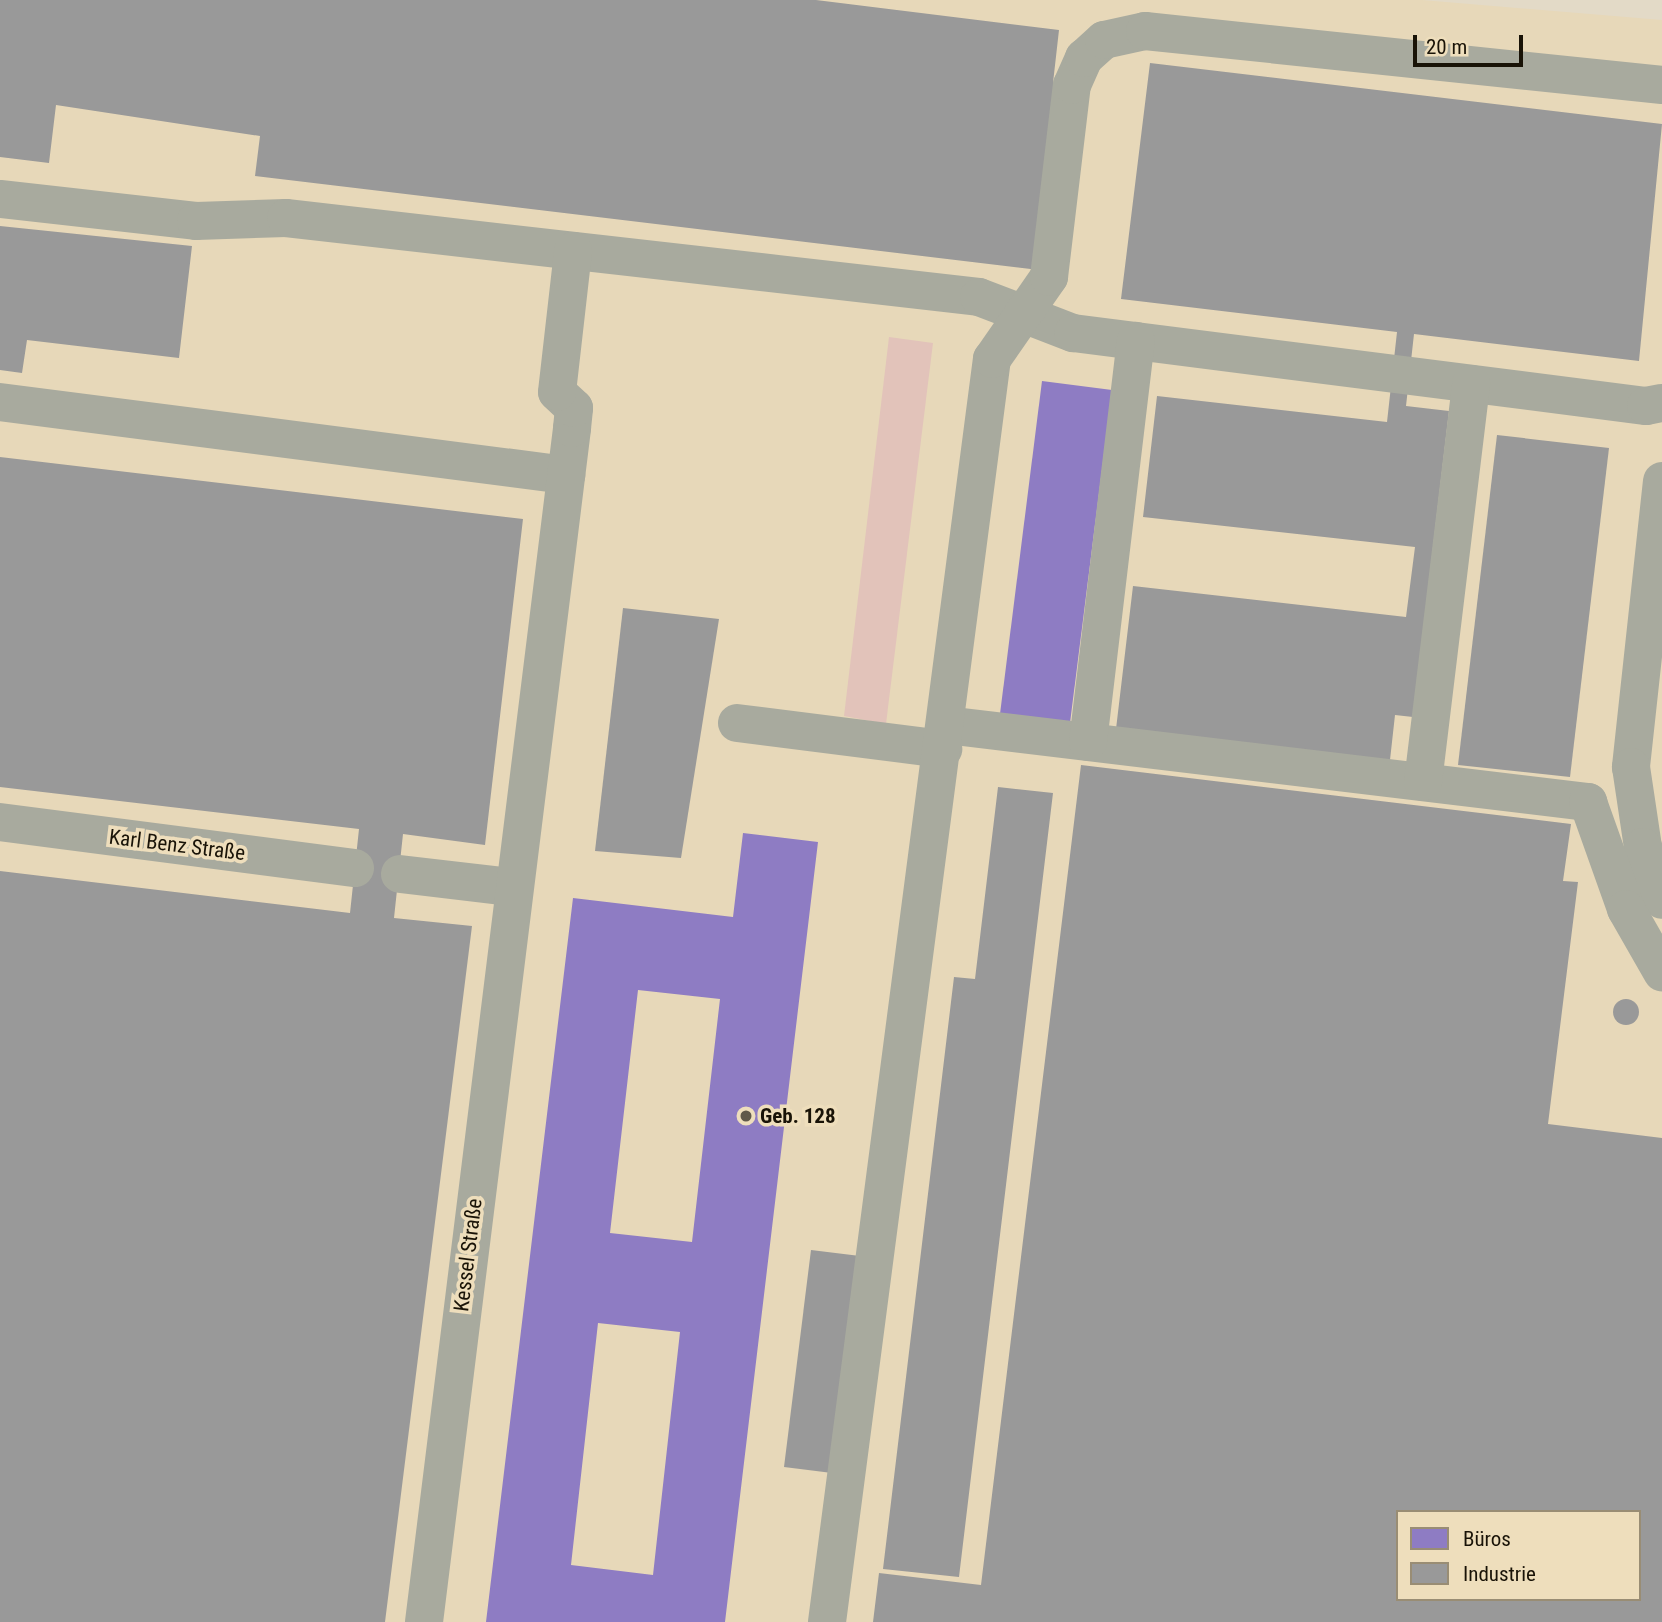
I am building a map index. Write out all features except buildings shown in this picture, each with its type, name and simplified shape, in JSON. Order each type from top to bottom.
[{"type":"street","points":[[827,1622],[992,359],[1049,277],[1072,85],[1084,58],[1118,34],[1145,31],[1662,85]]},
{"type":"street","points":[[0,200],[196,221],[286,218],[979,297],[1023,317],[1073,333],[1646,407],[1662,403]]},
{"type":"street","name":"Kessel Straße","points":[[424,1622],[511,887],[574,408],[557,391],[573,251]]},
{"type":"street","points":[[1088,742],[1136,341]]},
{"type":"street","points":[[1423,782],[1471,384]]},
{"type":"street","points":[[0,402],[565,475]]},
{"type":"street","points":[[1662,481],[1650,619],[1637,684],[1631,767],[1643,847],[1662,900]]},
{"type":"street","points":[[1650,619],[1662,583]]},
{"type":"street","points":[[737,723],[944,737],[1088,742],[1588,802],[1626,909],[1662,972]]},
{"type":"street","name":"Karl Benz Straße","points":[[0,822],[355,868]]},
{"type":"street","points":[[400,874],[511,887]]},
{"type":"shaded area","points":[[0,0],[1422,0],[1662,20],[1662,1622],[0,1622]]},
{"type":"shaded area","points":[[889,337],[933,343],[886,724],[844,716]]},
{"type":"place","name":"Geb. 128","points":[[746,1116]]}]
